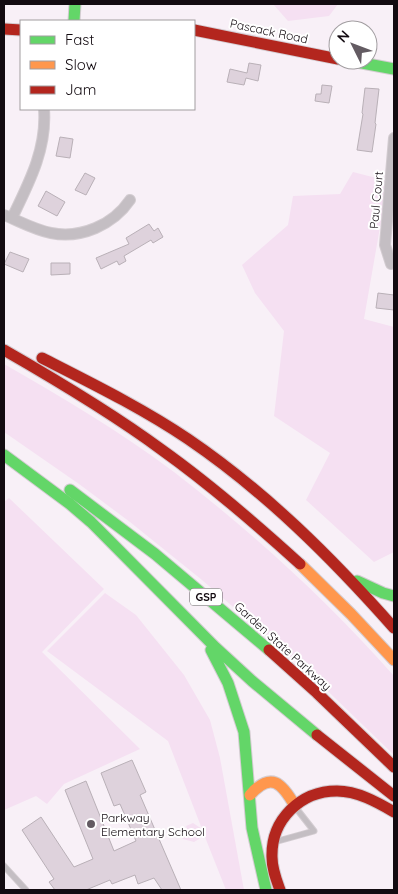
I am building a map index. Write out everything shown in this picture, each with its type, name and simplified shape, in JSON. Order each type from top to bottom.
[{"type":"main road","points":[[74,20],[75,4]]},
{"type":"main road","points":[[4,29],[20,30]]},
{"type":"main road","name":"Pascack Road","points":[[195,30],[328,57]]},
{"type":"main road","points":[[378,66],[394,69]]},
{"type":"main road","points":[[4,338],[142,411],[225,466],[265,499],[346,574],[394,628]]},
{"type":"main road","points":[[4,350],[61,382],[123,422],[205,482],[256,523],[305,568],[394,660]]},
{"type":"main road","name":"Garden State Parkway","points":[[4,444],[87,502],[211,600],[279,658],[394,767]]},
{"type":"main road","points":[[4,455],[56,492],[91,522],[141,570],[200,633],[250,679],[394,796]]},
{"type":"main road","points":[[346,574],[372,589],[394,596]]},
{"type":"main road","points":[[200,633],[221,668],[240,716],[246,750],[255,847],[266,890]]},
{"type":"main road","points":[[250,794],[264,782],[276,782],[285,788],[294,806]]},
{"type":"main road","points":[[280,890],[272,867],[272,842],[278,825],[294,806],[318,793],[335,791],[363,796],[394,812]]},
{"type":"street","points":[[44,110],[43,136],[39,157],[33,174],[8,216],[40,230],[53,234],[68,235],[95,229],[107,223],[130,200]]},
{"type":"street","name":"Paul Court","points":[[391,264],[385,245],[394,138]]},
{"type":"lane","points":[[272,842],[314,831],[294,806]]},
{"type":"lane","points":[[4,866],[26,890]]},
{"type":"shaded area","points":[[273,4],[338,4],[329,16],[288,21]]},
{"type":"shaded area","points":[[353,172],[388,181],[364,319],[394,327],[394,552],[374,562],[306,500],[330,453],[274,416],[284,331],[255,293],[242,265],[288,225],[293,196],[340,194]]},
{"type":"shaded area","points":[[4,364],[91,415],[174,472],[261,544],[343,621],[394,676],[394,755],[306,670],[202,580],[130,522],[4,432]]},
{"type":"shaded area","points":[[9,498],[104,589],[42,652],[140,749],[64,784],[47,804],[36,796],[4,810],[4,502]]},
{"type":"shaded area","points":[[105,593],[136,615],[184,675],[210,720],[220,758],[244,890],[226,890],[203,832],[199,839],[194,842],[183,839],[180,832],[187,829],[186,826],[193,823],[202,829],[168,741],[47,651]]},
{"type":"building","points":[[249,63],[261,65],[258,81],[246,78],[244,85],[227,82],[230,69],[247,73]]},
{"type":"building","points":[[322,85],[332,86],[329,103],[315,101],[316,94],[321,94]]},
{"type":"building","points":[[365,88],[379,89],[372,152],[357,150]]},
{"type":"building","points":[[60,137],[73,139],[70,158],[56,156]]},
{"type":"building","points":[[85,173],[95,178],[86,195],[75,190]]},
{"type":"building","points":[[46,191],[65,202],[57,216],[38,206]]},
{"type":"building","points":[[149,224],[154,231],[158,228],[163,237],[153,243],[151,240],[124,256],[126,261],[119,265],[117,261],[101,269],[96,258],[129,244],[126,238]]},
{"type":"building","points":[[10,252],[29,259],[23,272],[4,264]]},
{"type":"building","points":[[51,263],[70,263],[70,274],[51,275]]},
{"type":"building","points":[[378,293],[394,295],[394,310],[376,308]]},
{"type":"building","name":"Parkway Elementary School","points":[[132,760],[146,792],[140,795],[181,890],[162,890],[154,878],[138,884],[135,875],[112,884],[110,880],[86,890],[55,890],[49,882],[54,879],[22,830],[41,817],[74,867],[93,859],[65,790],[86,781],[114,851],[136,841],[120,804],[114,806],[101,773]]},
{"type":"traffic: fast","points":[[74,20],[75,4]]},
{"type":"traffic: fast","points":[[378,66],[394,69]]},
{"type":"traffic: fast","points":[[4,455],[91,522],[215,647],[252,681],[317,735]]},
{"type":"traffic: fast","points":[[70,490],[155,554],[269,650]]},
{"type":"traffic: fast","points":[[357,581],[394,596]]},
{"type":"traffic: fast","points":[[211,650],[228,683],[244,732],[252,828],[266,890]]},
{"type":"traffic: slow","points":[[300,564],[394,660]]},
{"type":"traffic: slow","points":[[250,795],[264,783],[276,783],[281,786],[295,806]]},
{"type":"traffic: jam","points":[[4,29],[20,30]]},
{"type":"traffic: jam","points":[[195,30],[328,57]]},
{"type":"traffic: jam","points":[[4,350],[124,423],[162,450],[233,505],[300,564]]},
{"type":"traffic: jam","points":[[42,358],[153,417],[217,459],[297,527],[347,576],[394,628]]},
{"type":"traffic: jam","points":[[269,650],[394,767]]},
{"type":"traffic: jam","points":[[317,735],[394,796]]},
{"type":"traffic: jam","points":[[280,890],[274,874],[273,844],[282,820],[300,802],[324,792],[344,791],[367,798],[394,812]]},
{"type":"place","name":"Parkway Elementary School","points":[[91,824]]}]
